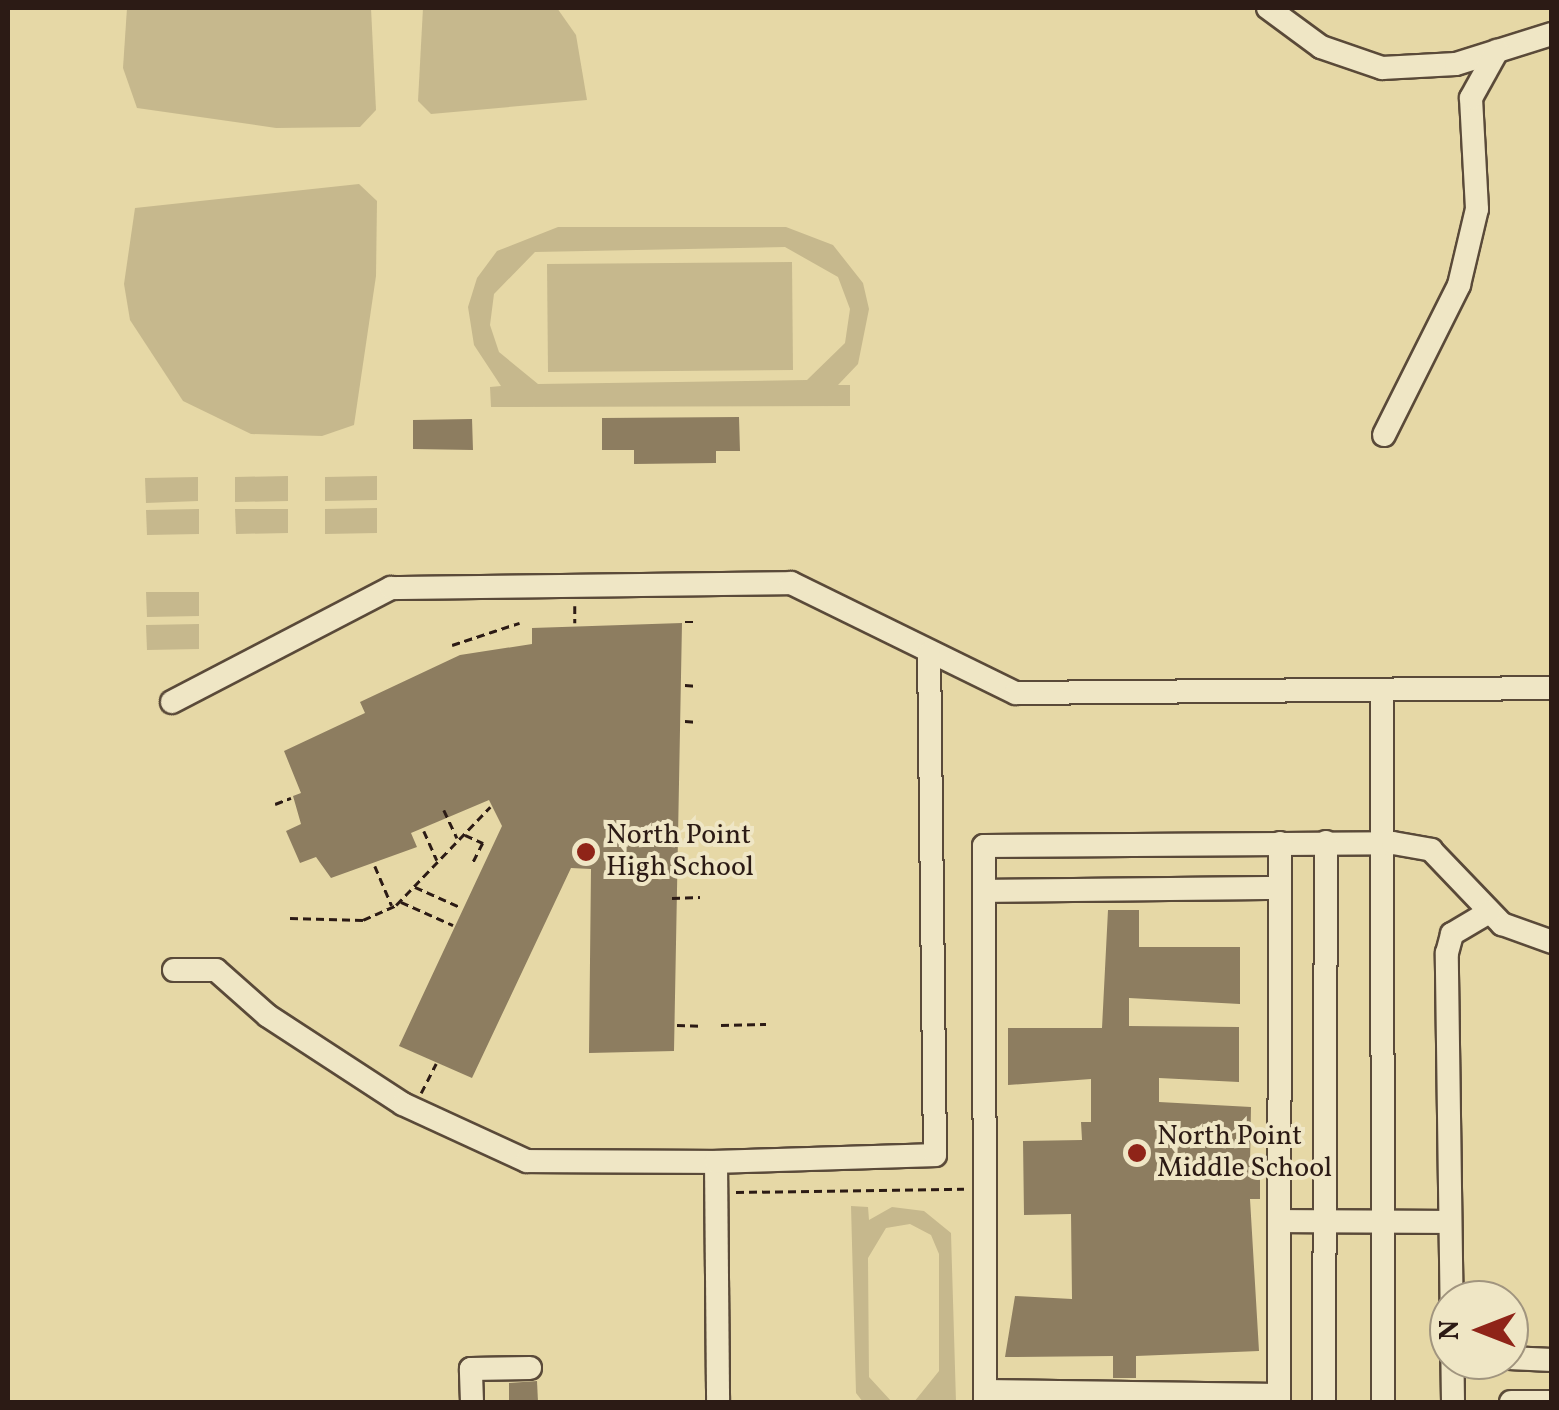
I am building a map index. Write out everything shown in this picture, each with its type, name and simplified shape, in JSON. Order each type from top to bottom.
[{"type":"street","points":[[1268,8],[1348,60],[1431,68],[1552,34]]},
{"type":"street","points":[[1384,435],[1436,340],[1471,244],[1470,98],[1497,51]]},
{"type":"street","points":[[1431,68],[1470,98]]},
{"type":"street","points":[[172,702],[391,588],[791,584],[1016,693],[1552,688]]},
{"type":"street","points":[[174,970],[216,970],[268,1016],[403,1104],[526,1161],[716,1162],[936,1155],[929,653]]},
{"type":"street","points":[[1382,690],[1383,1402]]},
{"type":"street","points":[[1324,1402],[1326,842]]},
{"type":"street","points":[[1280,844],[1279,1399],[985,1397],[984,846],[1382,842],[1431,850],[1489,912],[1552,942]]},
{"type":"street","points":[[987,891],[1280,888]]},
{"type":"street","points":[[1448,1280],[1447,954],[1452,934],[1489,912]]},
{"type":"street","points":[[1280,1026],[1324,1025]]},
{"type":"street","points":[[716,1162],[718,1402]]},
{"type":"street","points":[[1280,1221],[1448,1222]]},
{"type":"street","points":[[472,1402],[471,1369],[530,1368]]},
{"type":"street","points":[[1512,1402],[1552,1402]]},
{"type":"path","points":[[575,600],[575,623]]},
{"type":"path","points":[[685,622],[698,622]]},
{"type":"path","points":[[452,645],[520,623]]},
{"type":"path","points":[[685,686],[698,686]]},
{"type":"path","points":[[685,722],[698,722]]},
{"type":"path","points":[[275,804],[291,798]]},
{"type":"path","points":[[290,918],[363,920],[392,907],[490,807]]},
{"type":"path","points":[[444,810],[458,840]]},
{"type":"path","points":[[689,824],[699,824]]},
{"type":"path","points":[[424,831],[438,861]]},
{"type":"path","points":[[463,835],[484,844],[472,863]]},
{"type":"path","points":[[375,866],[392,907]]},
{"type":"path","points":[[414,887],[460,907]]},
{"type":"path","points":[[672,898],[700,897]]},
{"type":"path","points":[[399,902],[453,925]]},
{"type":"path","points":[[722,1025],[766,1024]]},
{"type":"path","points":[[676,1025],[700,1026]]},
{"type":"path","points":[[416,1103],[436,1064]]},
{"type":"path","points":[[730,1192],[971,1188]]},
{"type":"shaded area","points":[[127,8],[371,8],[376,110],[360,127],[276,128],[137,108],[123,68]]},
{"type":"shaded area","points":[[423,8],[557,8],[576,35],[587,100],[431,114],[418,101]]},
{"type":"shaded area","points":[[359,184],[377,201],[376,276],[354,425],[322,436],[251,434],[183,401],[130,320],[124,284],[135,208]]},
{"type":"shaded area","points":[[558,227],[786,227],[833,245],[863,283],[869,309],[858,364],[838,385],[850,385],[850,406],[491,407],[490,387],[501,386],[474,345],[468,307],[477,278],[497,251]],"holes":[[[785,247],[838,277],[850,309],[845,343],[807,380],[538,384],[499,352],[490,325],[494,294],[535,252]]]},
{"type":"shaded area","points":[[792,262],[793,370],[548,372],[547,264]]},
{"type":"shaded area","points":[[288,476],[288,501],[235,502],[235,477]]},
{"type":"shaded area","points":[[377,476],[377,500],[325,501],[325,477]]},
{"type":"shaded area","points":[[198,477],[198,501],[146,503],[145,478]]},
{"type":"shaded area","points":[[377,508],[377,533],[325,534],[325,509]]},
{"type":"shaded area","points":[[199,509],[199,534],[147,535],[146,510]]},
{"type":"shaded area","points":[[235,509],[288,509],[288,533],[236,534]]},
{"type":"shaded area","points":[[146,592],[199,592],[199,616],[147,617]]},
{"type":"shaded area","points":[[199,624],[199,649],[147,650],[146,625]]},
{"type":"shaded area","points":[[851,1206],[868,1207],[869,1220],[892,1207],[924,1211],[951,1233],[956,1402],[914,1402],[939,1371],[939,1254],[931,1235],[910,1224],[886,1228],[868,1258],[869,1377],[892,1402],[863,1402],[856,1393]]},
{"type":"building","points":[[739,417],[740,451],[716,451],[716,463],[634,464],[634,450],[602,450],[602,418]]},
{"type":"building","points":[[472,419],[473,450],[413,449],[413,420]]},
{"type":"building","name":"North Point High School","points":[[682,623],[674,1051],[589,1053],[591,869],[571,868],[472,1078],[399,1046],[502,826],[489,800],[411,833],[417,847],[331,878],[316,857],[300,863],[286,831],[301,824],[293,796],[301,793],[284,751],[365,713],[360,702],[460,655],[532,644],[532,628]]},
{"type":"building","name":"North Point Middle School","points":[[1108,910],[1139,910],[1139,947],[1240,947],[1240,1004],[1129,998],[1129,1026],[1239,1027],[1239,1082],[1159,1078],[1159,1102],[1251,1107],[1250,1165],[1260,1165],[1260,1199],[1250,1199],[1259,1351],[1136,1356],[1136,1378],[1113,1378],[1113,1356],[1005,1357],[1015,1296],[1072,1299],[1071,1214],[1024,1215],[1023,1141],[1082,1140],[1081,1122],[1091,1122],[1091,1079],[1008,1085],[1008,1028],[1102,1028]]},
{"type":"building","points":[[537,1381],[538,1402],[509,1402],[509,1383]]},
{"type":"place","name":"North Point High School","points":[[586,852]]},
{"type":"place","name":"North Point Middle School","points":[[1137,1153]]}]
